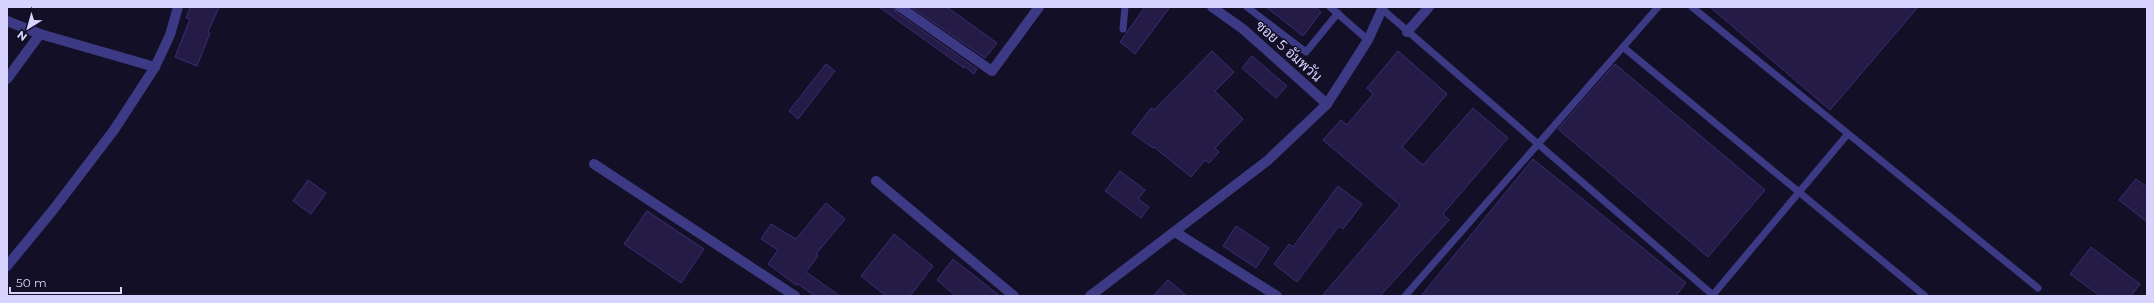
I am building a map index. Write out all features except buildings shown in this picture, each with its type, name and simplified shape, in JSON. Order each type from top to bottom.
[{"type":"street","points":[[7,266],[53,210],[114,130],[155,67],[170,35],[178,7]]},
{"type":"street","points":[[900,7],[992,71],[1039,7]]},
{"type":"street","name":"ซอย 5 อัมพวัน","points":[[1212,7],[1243,29],[1327,104]]},
{"type":"street","points":[[1407,32],[1429,7]]},
{"type":"street","points":[[1090,296],[1267,161],[1327,104],[1368,40],[1382,8]]},
{"type":"street","points":[[7,21],[40,34],[155,67]]},
{"type":"street","points":[[7,79],[40,34]]},
{"type":"street","points":[[594,164],[794,296]]},
{"type":"street","points":[[876,181],[1014,296]]},
{"type":"street","points":[[1175,232],[1277,296]]},
{"type":"lane","points":[[1123,29],[1124,7]]},
{"type":"lane","points":[[1247,7],[1306,52],[1338,13]]},
{"type":"lane","points":[[1330,7],[1368,40]]},
{"type":"lane","points":[[1405,296],[1658,7]]},
{"type":"lane","points":[[1692,7],[1847,135],[2038,288]]},
{"type":"lane","points":[[1382,8],[1407,32],[1713,296],[1847,135]]},
{"type":"lane","points":[[1623,47],[1925,296]]}]
